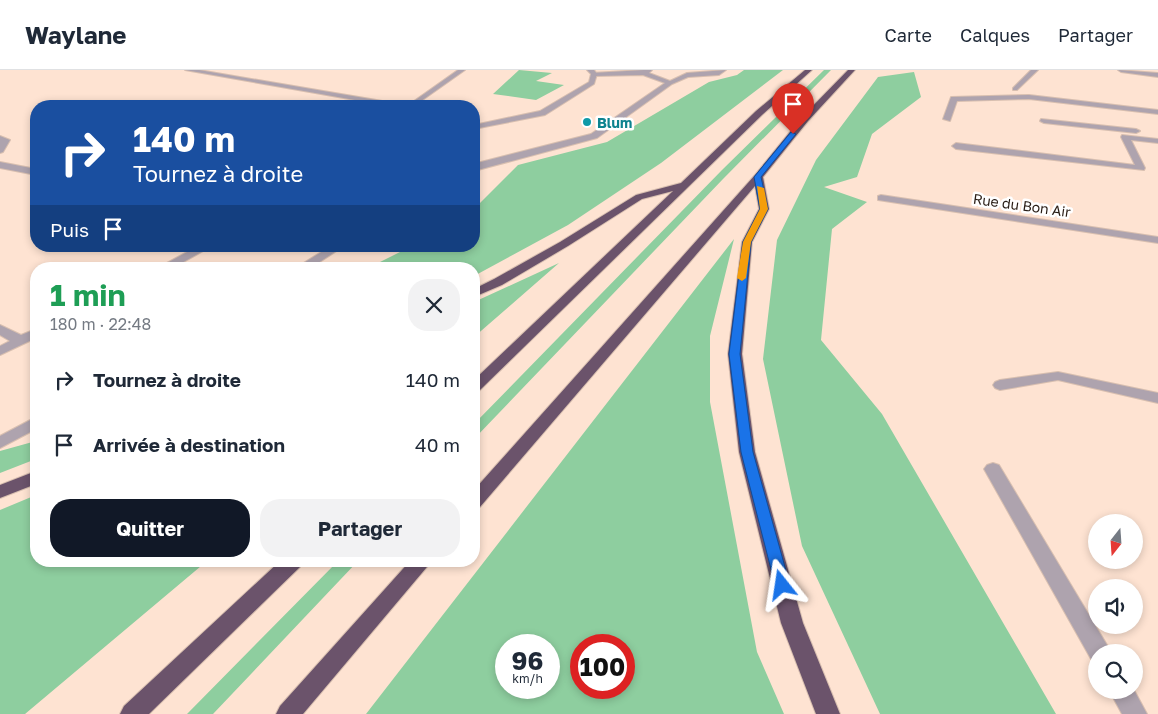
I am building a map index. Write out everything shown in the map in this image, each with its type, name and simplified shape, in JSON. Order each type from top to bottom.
[{"type":"highway","points":[[480,382],[759,113],[809,70]]},
{"type":"highway","points":[[480,495],[758,177],[805,119],[852,70]]},
{"type":"highway","points":[[758,177],[764,209],[747,242],[735,354],[747,452],[792,624],[828,714]]},
{"type":"highway","points":[[480,290],[556,249],[639,197],[685,185]]},
{"type":"highway","points":[[0,492],[30,480]]},
{"type":"highway","points":[[132,714],[287,567]]},
{"type":"highway","points":[[288,714],[417,567]]},
{"type":"street","points":[[188,70],[365,100]]},
{"type":"street","points":[[419,100],[462,70]]},
{"type":"street","points":[[480,164],[594,136],[670,83],[687,75],[717,74],[723,70]]},
{"type":"street","points":[[1015,89],[1035,70]]},
{"type":"street","points":[[1121,70],[1158,75]]},
{"type":"street","points":[[480,125],[542,113],[592,83],[592,72],[646,72],[670,83]]},
{"type":"street","points":[[947,119],[954,99],[1029,97],[1158,112]]},
{"type":"street","points":[[480,121],[487,123]]},
{"type":"street","points":[[1044,121],[1158,134]]},
{"type":"street","points":[[956,146],[1141,168],[1125,137],[1158,141]]},
{"type":"street","points":[[0,150],[3,139]]},
{"type":"street","points":[[0,165],[30,171]]},
{"type":"street","name":"Rue du Bon Air","points":[[881,198],[1158,240]]},
{"type":"street","points":[[176,262],[195,252]]},
{"type":"street","points":[[312,262],[329,252]]},
{"type":"street","points":[[0,329],[21,341]]},
{"type":"street","points":[[0,351],[30,336]]},
{"type":"street","points":[[1000,385],[1058,376],[1158,398]]},
{"type":"street","points":[[0,443],[30,426]]},
{"type":"street","points":[[993,469],[1094,644]]},
{"type":"street","points":[[1126,699],[1134,714]]},
{"type":"green space","points":[[519,70],[552,73],[536,81],[564,85],[536,100],[493,94]]},
{"type":"green space","points":[[744,70],[783,70],[661,163],[568,225],[480,273],[480,262],[380,262],[400,252],[480,252],[480,203],[518,165],[607,142],[709,82],[737,75]]},
{"type":"green space","points":[[824,70],[831,70],[723,179],[480,433],[480,418],[722,170]]},
{"type":"green space","points":[[914,72],[921,97],[872,134],[857,177],[824,187],[867,202],[832,229],[821,340],[882,414],[1056,714],[880,714],[802,546],[763,359],[777,240],[816,160],[878,77]]},
{"type":"green space","points":[[734,239],[710,336],[710,402],[757,652],[784,714],[366,714]]},
{"type":"green space","points":[[559,263],[480,332],[480,299]]},
{"type":"green space","points":[[30,443],[30,461],[0,473],[0,451]]},
{"type":"green space","points":[[30,498],[30,567],[200,567],[25,714],[0,714],[0,510]]},
{"type":"green space","points":[[332,567],[352,567],[213,714],[187,714]]},
{"type":"slow traffic","points":[[742,278],[747,242],[764,209],[760,188]]},
{"type":"place","name":"Blum","points":[[587,122]]},
{"type":"route","points":[[782,585],[747,452],[735,354],[742,272],[747,242],[764,209],[758,177],[793,134]]}]
